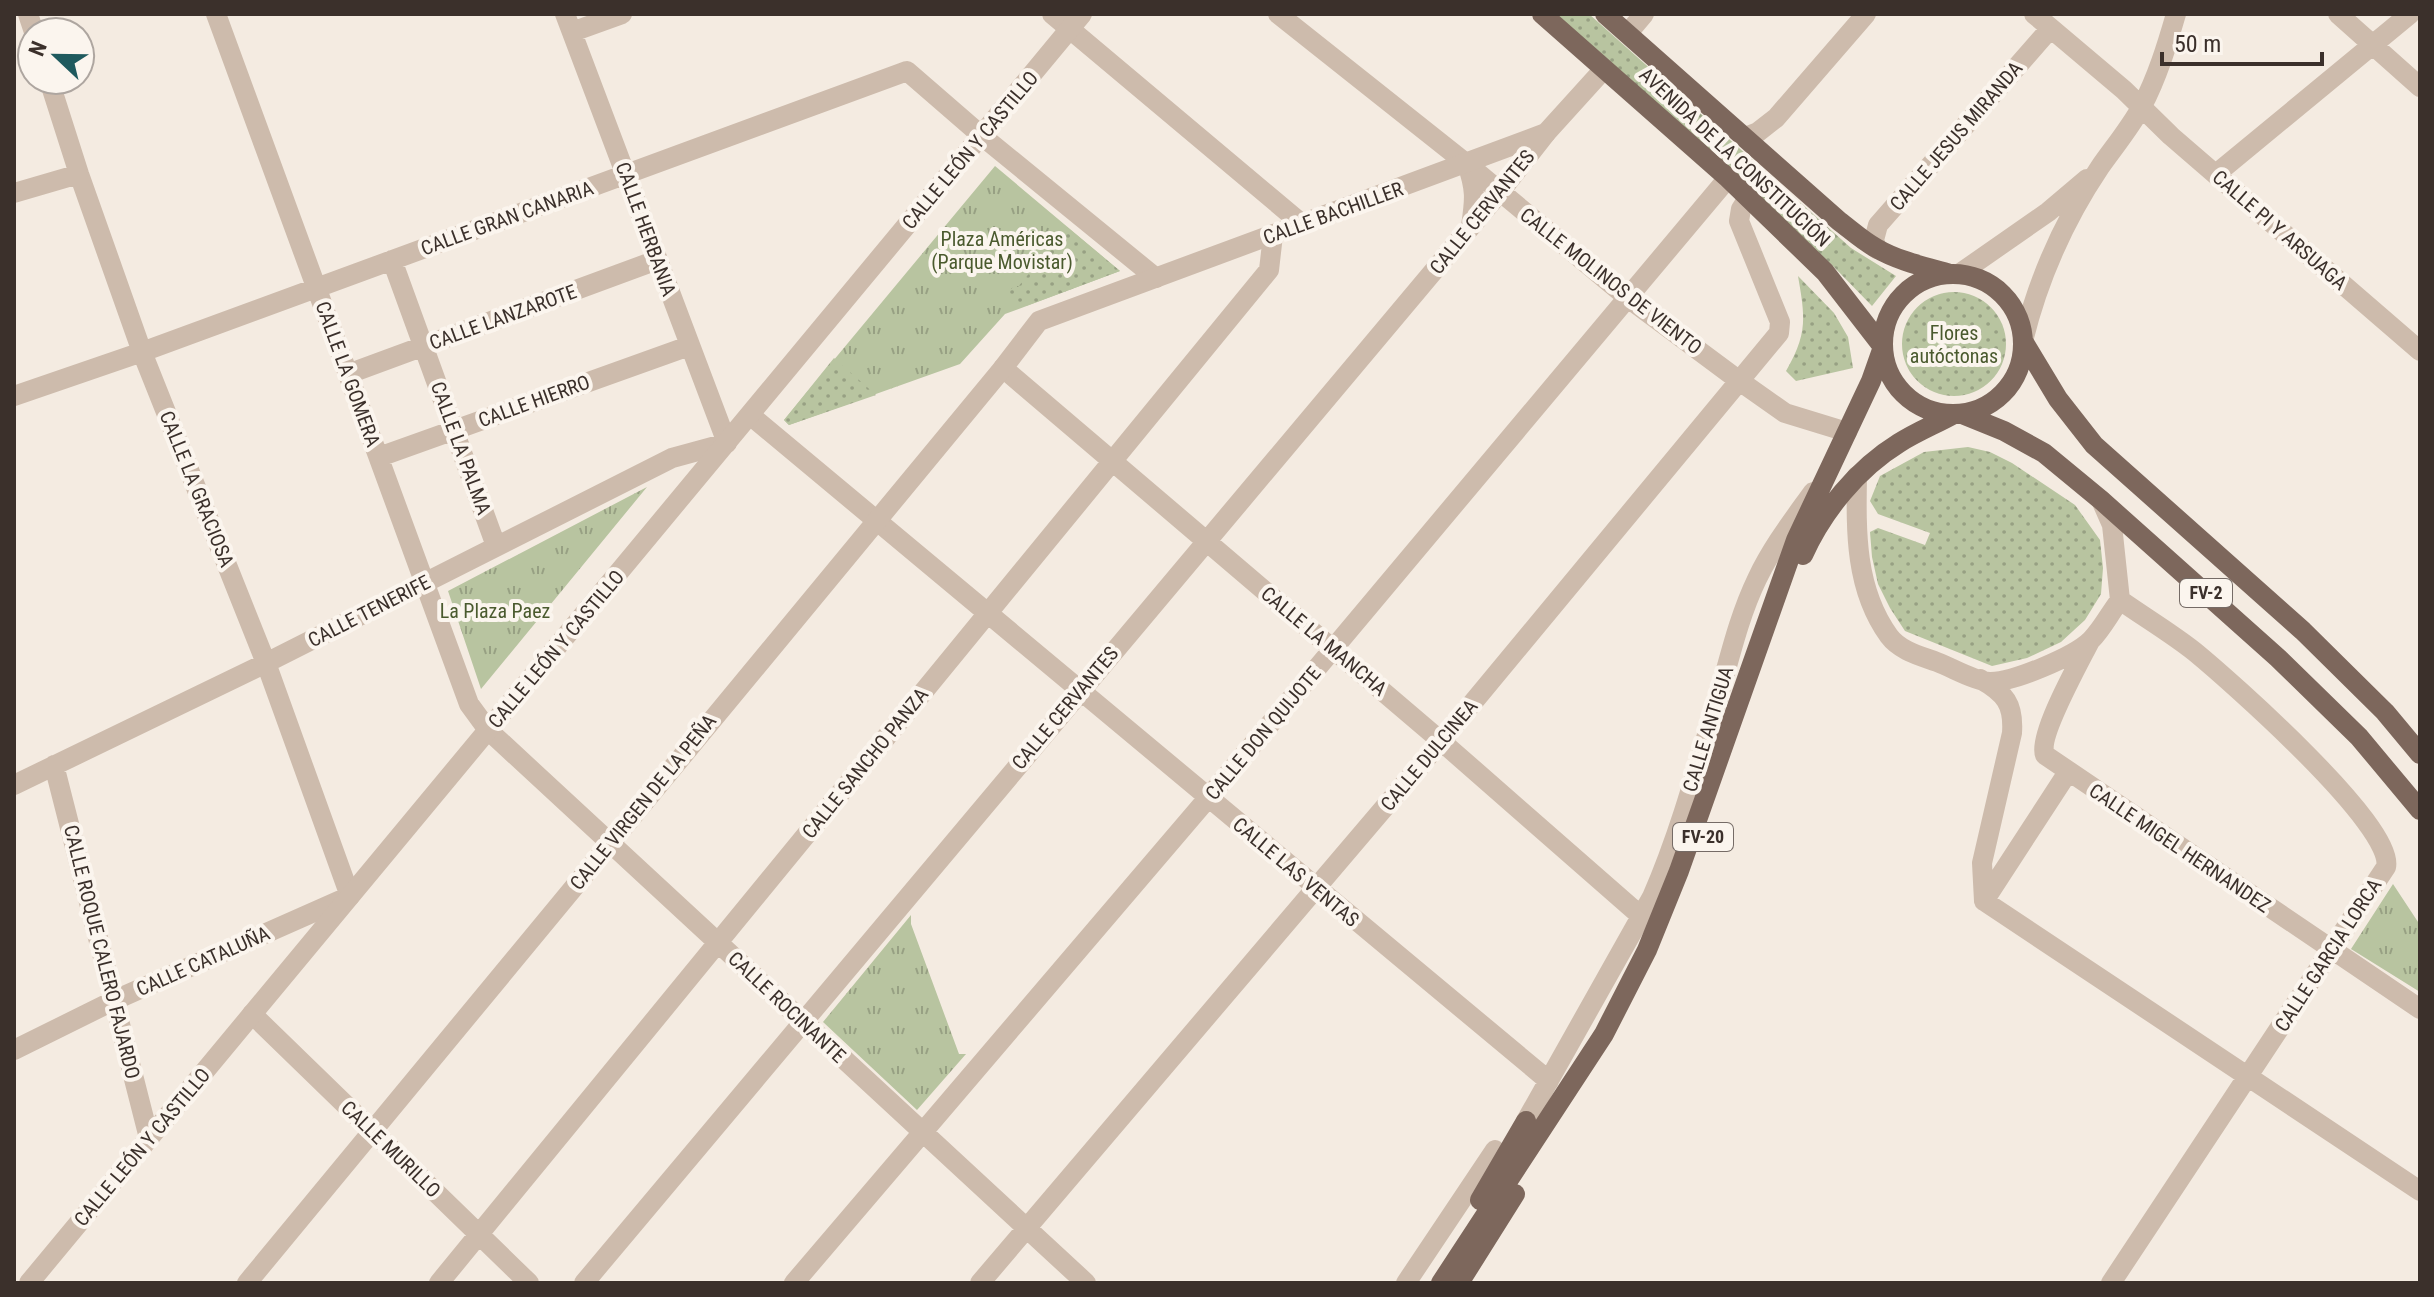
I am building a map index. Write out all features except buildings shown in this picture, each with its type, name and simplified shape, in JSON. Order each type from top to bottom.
[{"type":"main road","name":"AVENIDA DE LA CONSTITUCIÓN","points":[[1542,14],[1728,178],[1825,272],[1883,347]]},
{"type":"main road","name":"AVENIDA DE LA CONSTITUCIÓN","points":[[1605,14],[1839,221],[1877,249],[1954,274]]},
{"type":"main road","points":[[1954,274],[1980,279],[1997,289],[2010,303],[2019,321],[2023,341],[2020,365],[2010,385],[1979,409],[1958,414],[1924,408],[1906,396],[1892,379],[1883,347],[1887,321],[1898,301],[1915,285],[1934,277],[1954,274]]},
{"type":"main road","name":"FV-2","points":[[2023,341],[2058,399],[2094,445],[2303,631],[2385,712],[2420,754]]},
{"type":"main road","name":"FV-20","points":[[1441,1283],[1604,1034],[1647,950],[1679,871],[1788,563],[1871,381],[1883,347]]},
{"type":"main road","name":"FV-2","points":[[1958,414],[2004,431],[2044,453],[2101,500],[2278,658],[2359,737],[2420,810]]},
{"type":"main road","name":"FV-20","points":[[1459,1283],[1615,1035],[1660,948],[1689,878],[1793,577],[1809,542],[1822,520],[1857,476],[1897,444],[1958,414]]},
{"type":"main road","points":[[1431,1283],[1526,1121]]},
{"type":"street","name":"CALLE LA GOMERA","points":[[216,14],[469,704],[488,730]]},
{"type":"street","points":[[569,23],[622,14]]},
{"type":"street","points":[[1052,14],[1076,22],[1302,224]]},
{"type":"street","name":"CALLE MOLINOS DE VIENTO","points":[[1278,14],[1467,164],[1628,298],[1741,382],[1785,413],[1847,432]]},
{"type":"street","points":[[1628,33],[1644,14]]},
{"type":"street","points":[[1745,137],[1758,132],[1776,118],[1866,14]]},
{"type":"street","name":"CALLE PI Y ARSUAGA","points":[[2034,14],[2216,174],[2417,343]]},
{"type":"street","points":[[2023,341],[2032,304],[2048,263],[2099,169],[2141,108],[2176,14]]},
{"type":"street","points":[[2338,14],[2420,87]]},
{"type":"street","points":[[2216,174],[2410,14]]},
{"type":"street","name":"CALLE LEÓN Y CASTILLO","points":[[29,1283],[1076,22]]},
{"type":"street","name":"CALLE HERBANIA","points":[[569,23],[727,443]]},
{"type":"street","name":"CALLE JESUS MIRANDA","points":[[1877,249],[1874,240],[1878,225],[2050,29]]},
{"type":"street","name":"CALLE BACHILLER","points":[[1039,321],[1546,133],[1604,69]]},
{"type":"street","name":"CALLE GRAN CANARIA","points":[[14,396],[142,352],[907,71],[982,136]]},
{"type":"street","name":"CALLE LA GRACIOSA","points":[[54,96],[142,352],[266,663],[350,896]]},
{"type":"street","name":"CALLE CERVANTES","points":[[584,1283],[1471,227],[1546,133]]},
{"type":"street","points":[[982,136],[1156,278]]},
{"type":"street","points":[[1467,164],[1476,199],[1471,227]]},
{"type":"street","points":[[1954,274],[2048,212],[2099,169]]},
{"type":"street","points":[[14,193],[79,174]]},
{"type":"street","name":"CALLE DON QUIJOTE","points":[[794,1283],[1208,798],[1728,178]]},
{"type":"street","name":"CALLE DULCINEA","points":[[980,1283],[1441,741],[1779,333],[1780,322],[1739,221],[1741,209],[1748,198]]},
{"type":"street","name":"CALLE SANCHO PANZA","points":[[439,1283],[1269,270],[1273,235]]},
{"type":"street","name":"CALLE LA PALMA","points":[[392,260],[496,546]]},
{"type":"street","name":"CALLE LANZAROTE","points":[[348,374],[657,260]]},
{"type":"street","name":"CALLE VIRGEN DE LA PEÑA","points":[[247,1283],[1039,321]]},
{"type":"street","name":"CALLE HIERRO","points":[[379,457],[689,346]]},
{"type":"street","name":"CALLE LA MANCHA","points":[[1003,368],[1441,741],[1642,917]]},
{"type":"street","name":"CALLE LAS VENTAS","points":[[750,415],[1549,1081]]},
{"type":"street","name":"CALLE TENERIFE","points":[[14,785],[266,663],[672,458],[727,443]]},
{"type":"street","name":"CALLE ANTIGUA","points":[[1526,1121],[1642,917],[1663,872],[1756,580],[1772,549],[1829,469]]},
{"type":"street","points":[[1857,476],[1856,529],[1864,582],[1873,608],[1890,636],[1907,650],[1989,682],[2028,673],[2090,641],[2120,600],[2112,525],[2101,500]]},
{"type":"street","name":"CALLE GARCIA LORCA","points":[[2111,1283],[2386,867],[2387,857],[2358,811],[2283,730],[2194,651],[2120,600]]},
{"type":"street","name":"CALLE MIGEL HERNANDEZ","points":[[2090,641],[2064,691],[2042,746],[2045,755],[2420,1009]]},
{"type":"street","points":[[1979,679],[2003,695],[2013,716],[2012,733],[1982,863],[1984,901]]},
{"type":"street","name":"CALLE ROCINANTE","points":[[488,730],[1086,1283]]},
{"type":"street","name":"CALLE ROQUE CALERO FAJARDO","points":[[54,765],[149,1138]]},
{"type":"street","points":[[1984,901],[2068,772]]},
{"type":"street","name":"CALLE CATALUÑA","points":[[14,1050],[115,1000],[350,896]]},
{"type":"street","points":[[1984,901],[2420,1191]]},
{"type":"street","name":"CALLE MURILLO","points":[[252,1014],[529,1283]]},
{"type":"street","points":[[1406,1283],[1495,1150]]},
{"type":"green space","points":[[1555,14],[1589,14],[1851,248],[1896,276],[1872,306],[1750,188]]},
{"type":"green space","name":"Plaza Américas (Parque Movistar)","points":[[995,166],[1120,271],[1005,314],[960,364],[789,425],[784,420]]},
{"type":"green space","points":[[1067,227],[1120,271],[1026,306],[1013,303],[1006,294],[1013,287],[1018,287]]},
{"type":"green space","name":"Flores autóctonas","points":[[1798,276],[1834,313],[1848,337],[1853,368],[1796,381],[1786,371],[1798,346],[1803,325]]},
{"type":"green space","name":"Flores autóctonas","points":[[1954,292],[1974,296],[1991,307],[2002,324],[2006,344],[2002,364],[1991,381],[1974,392],[1954,396],[1934,392],[1917,381],[1906,364],[1902,344],[1906,324],[1917,307],[1934,296]]},
{"type":"green space","points":[[834,358],[876,395],[789,425],[784,420]]},
{"type":"green space","points":[[1968,447],[1990,452],[2012,463],[2075,505],[2100,540],[2103,568],[2101,594],[2085,620],[2061,642],[2027,658],[1992,666],[1905,631],[1878,584],[1872,557],[1870,532],[1878,528],[1925,545],[1930,533],[1878,514],[1870,501],[1880,476],[1924,452]]},
{"type":"green space","name":"La Plaza Paez","points":[[647,487],[481,689],[448,591]]},
{"type":"green space","points":[[2393,884],[2420,925],[2420,992],[2351,949]]},
{"type":"green space","points":[[911,915],[911,924],[959,1054],[966,1054],[917,1110],[823,1022]]}]
